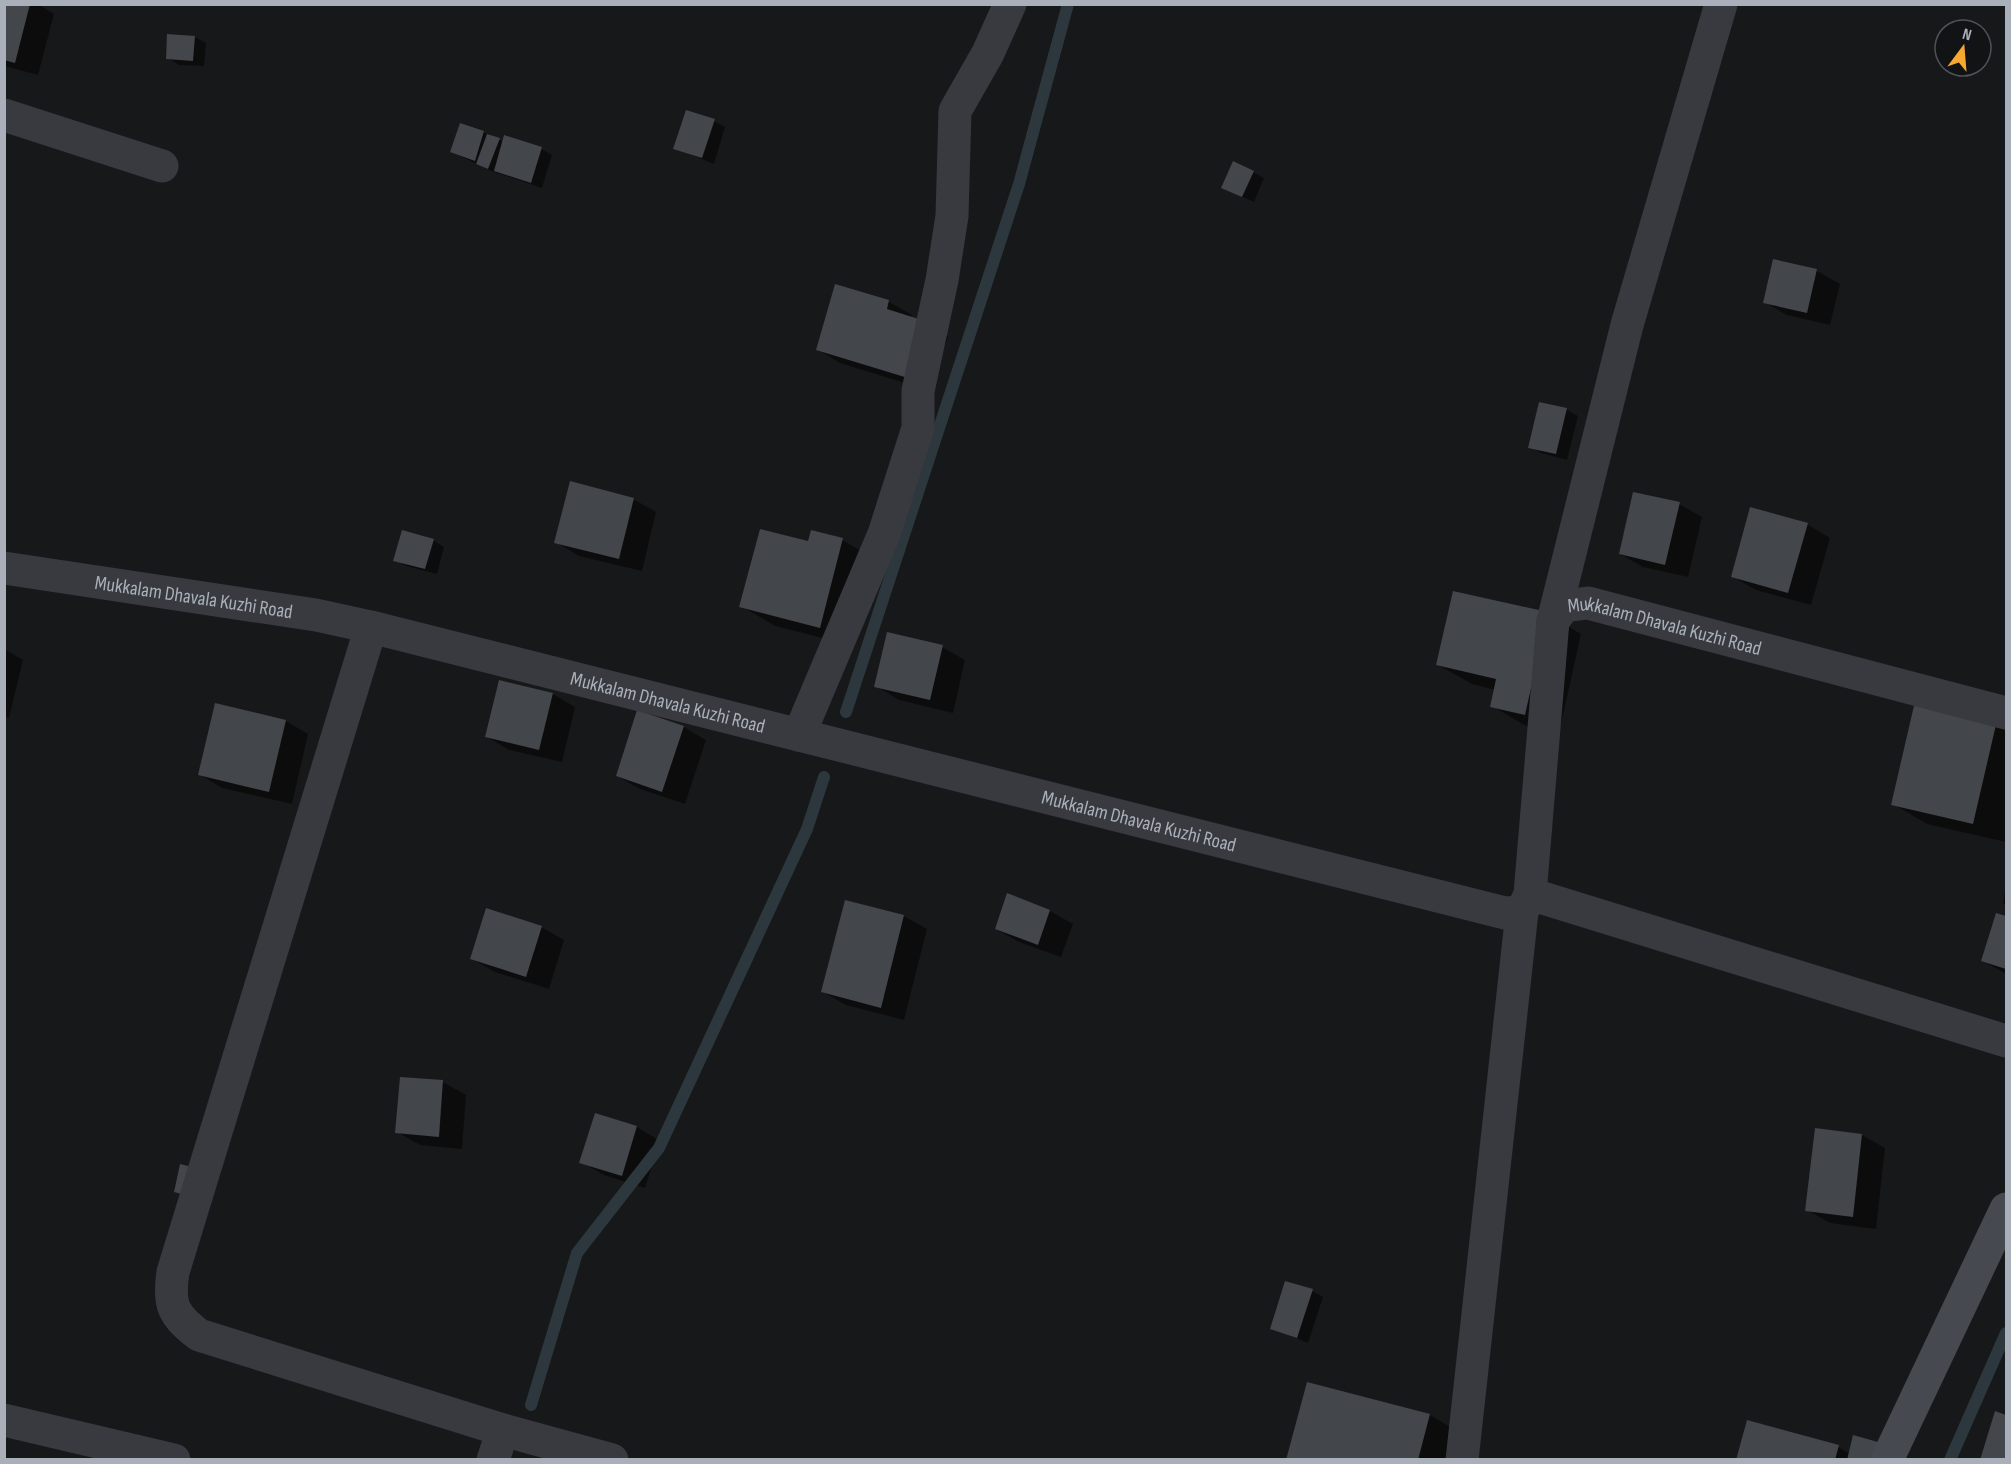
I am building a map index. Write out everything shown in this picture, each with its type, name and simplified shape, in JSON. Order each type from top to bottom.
[{"type":"main road","points":[[1887,1460],[2007,1209]]},
{"type":"street","points":[[799,735],[884,534],[918,428],[918,391],[942,280],[952,216],[955,111],[988,52],[1010,4]]},
{"type":"street","points":[[1553,621],[1627,325],[1720,4]]},
{"type":"street","points":[[4,115],[162,166]]},
{"type":"street","name":"Mukkalam Dhavala Kuzhi Road","points":[[4,568],[316,615],[371,627],[1504,913],[1526,903],[1553,621],[1564,606],[1588,603],[2007,713]]},
{"type":"street","points":[[371,627],[173,1272],[170,1295],[178,1319],[199,1335],[498,1445],[612,1460]]},
{"type":"street","points":[[1462,1460],[1526,903],[2007,1041]]},
{"type":"street","points":[[4,1420],[174,1460]]},
{"type":"building","points":[[4,4],[30,4],[15,63],[4,60]]},
{"type":"building","points":[[167,34],[195,36],[193,61],[166,59]]},
{"type":"building","points":[[686,110],[715,119],[702,158],[673,149]]},
{"type":"building","points":[[460,123],[484,131],[475,161],[450,152]]},
{"type":"building","points":[[487,134],[500,138],[488,169],[476,164]]},
{"type":"building","points":[[504,135],[542,147],[531,183],[494,171]]},
{"type":"building","points":[[1233,161],[1254,171],[1242,197],[1221,188]]},
{"type":"building","points":[[1773,259],[1817,269],[1807,313],[1763,303]]},
{"type":"building","points":[[835,284],[889,300],[887,309],[925,321],[908,378],[816,350]]},
{"type":"building","points":[[1539,402],[1567,408],[1556,454],[1528,448]]},
{"type":"building","points":[[570,481],[634,498],[619,559],[554,543]]},
{"type":"building","points":[[1633,492],[1680,502],[1665,565],[1619,554]]},
{"type":"building","points":[[1750,507],[1808,523],[1788,593],[1731,577]]},
{"type":"building","points":[[760,529],[808,541],[811,530],[843,538],[820,628],[739,607]]},
{"type":"building","points":[[402,530],[434,539],[425,569],[393,561]]},
{"type":"building","points":[[1453,591],[1548,612],[1525,715],[1490,707],[1496,679],[1436,665]]},
{"type":"building","points":[[887,632],[943,645],[930,700],[874,687]]},
{"type":"building","points":[[499,680],[553,693],[539,750],[485,737]]},
{"type":"building","points":[[1916,697],[1998,716],[1973,824],[1891,805]]},
{"type":"building","points":[[215,703],[286,720],[269,792],[198,775]]},
{"type":"building","points":[[637,710],[684,726],[662,792],[616,776]]},
{"type":"building","points":[[1007,893],[1050,910],[1038,945],[995,929]]},
{"type":"building","points":[[845,900],[904,915],[881,1008],[821,992]]},
{"type":"building","points":[[486,908],[542,926],[526,977],[470,959]]},
{"type":"building","points":[[1996,913],[2006,916],[2006,969],[1981,961]]},
{"type":"building","points":[[400,1077],[443,1080],[439,1137],[395,1133]]},
{"type":"building","points":[[595,1113],[637,1126],[622,1176],[579,1163]]},
{"type":"building","points":[[1815,1128],[1862,1134],[1853,1217],[1805,1211]]},
{"type":"building","points":[[180,1164],[208,1171],[201,1199],[174,1192]]},
{"type":"building","points":[[1285,1281],[1313,1289],[1297,1338],[1270,1329]]},
{"type":"building","points":[[1307,1382],[1430,1414],[1418,1460],[1286,1460]]},
{"type":"building","points":[[1995,1411],[2006,1415],[2006,1460],[1980,1460]]},
{"type":"building","points":[[1747,1420],[1839,1445],[1835,1460],[1736,1460]]},
{"type":"building","points":[[1853,1435],[1878,1442],[1874,1460],[1847,1460]]},
{"type":"waterway","points":[[846,712],[1019,184],[1068,4]]},
{"type":"waterway","points":[[531,1405],[577,1253],[659,1148],[807,829],[824,777]]},
{"type":"waterway","points":[[1950,1460],[2006,1333]]}]
